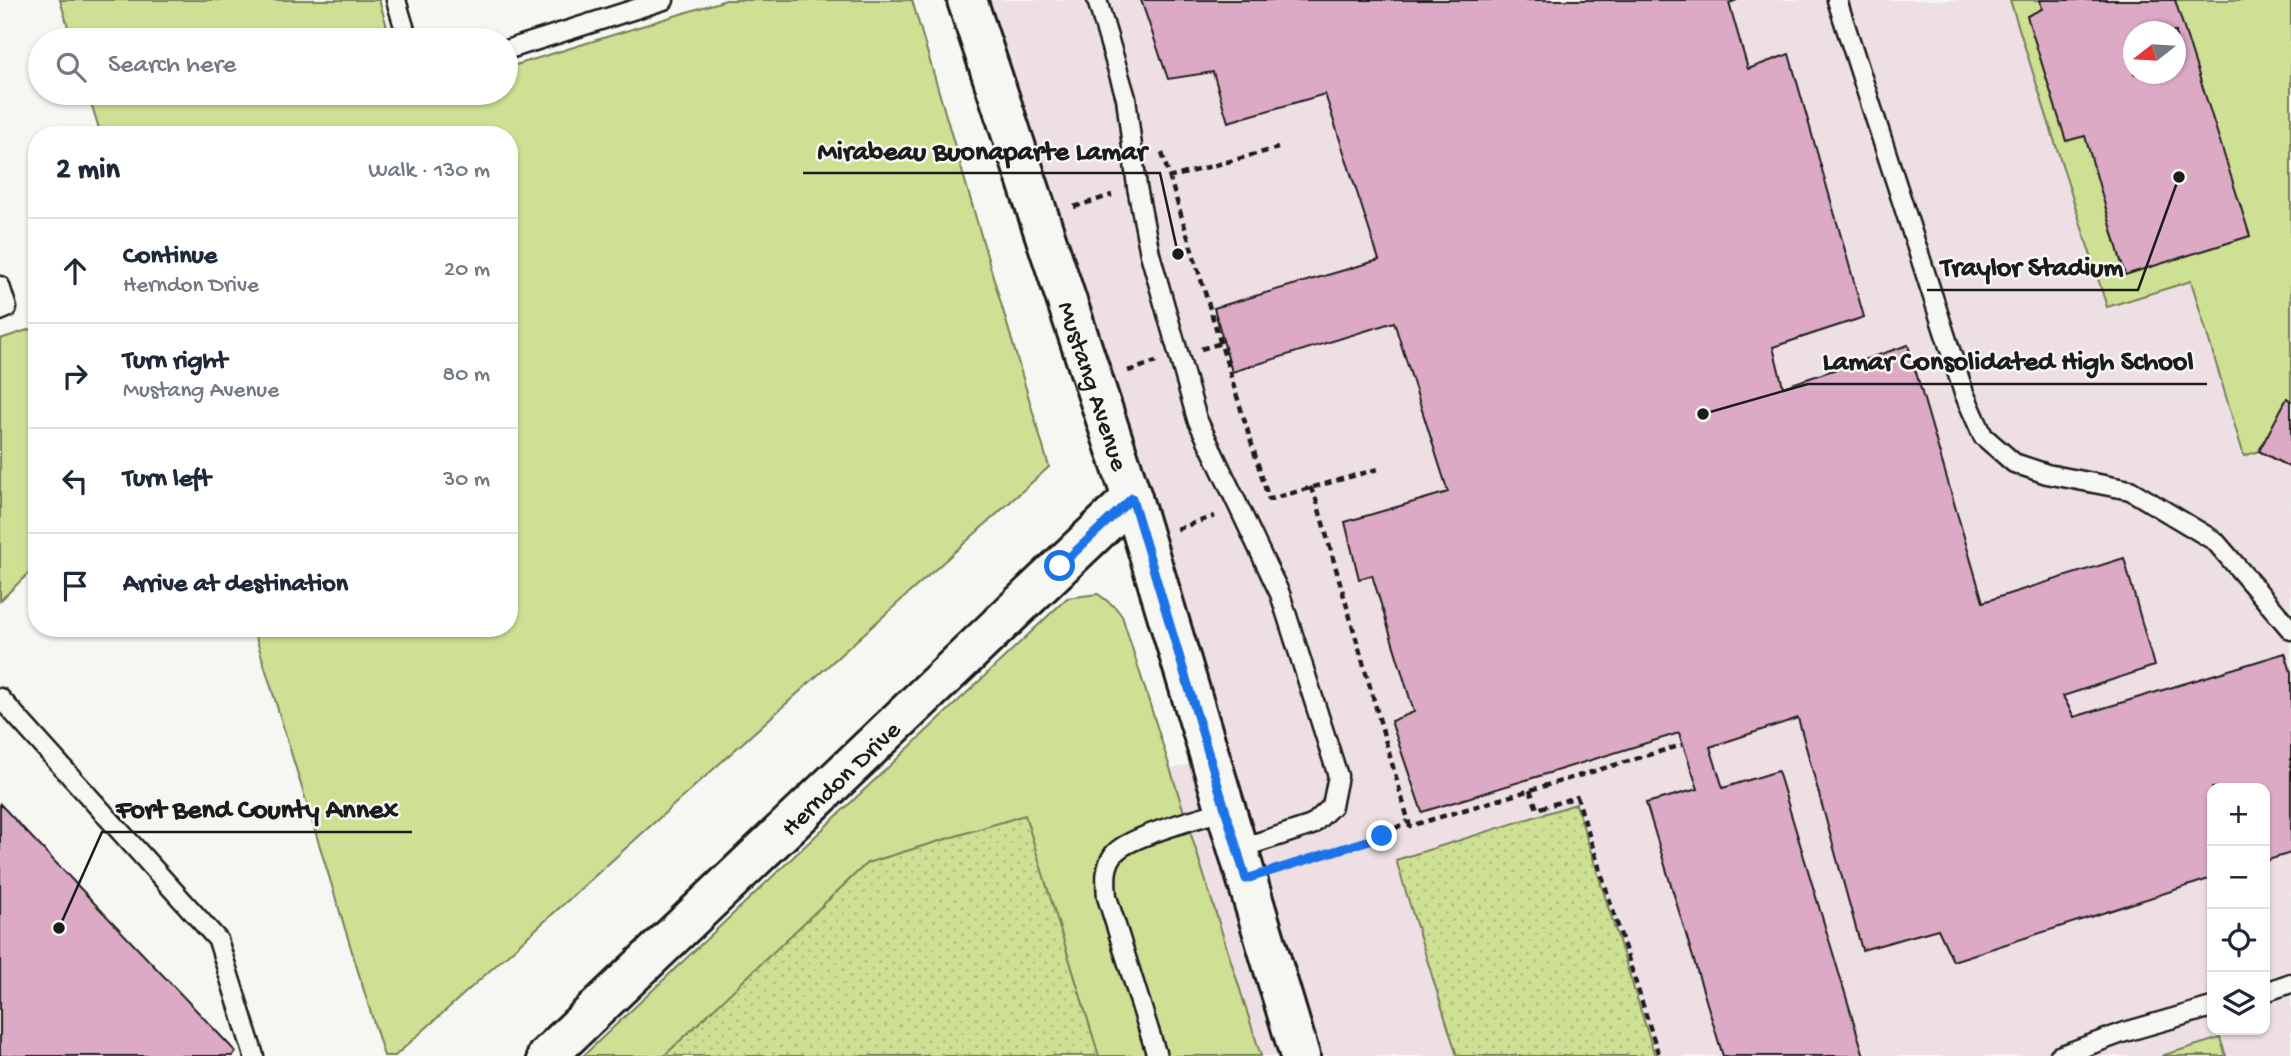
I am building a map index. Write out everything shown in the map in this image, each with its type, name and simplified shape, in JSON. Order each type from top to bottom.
[{"type":"street","name":"Mustang Avenue","points":[[967,0],[1132,498],[1300,1056]]},
{"type":"street","name":"Herndon Drive","points":[[547,1056],[1132,498]]},
{"type":"lane","points":[[396,0],[404,28]]},
{"type":"lane","points":[[518,46],[664,0]]},
{"type":"lane","points":[[1097,0],[1126,98],[1137,187],[1150,254],[1197,419],[1280,594],[1338,776],[1332,806],[1312,825],[1242,864]]},
{"type":"lane","points":[[1836,0],[1964,393],[1983,436],[2014,463],[2047,474],[2130,491],[2215,541],[2291,630]]},
{"type":"lane","points":[[0,286],[7,308],[0,311]]},
{"type":"lane","points":[[0,698],[218,940],[254,1056]]},
{"type":"lane","points":[[1157,1056],[1107,897],[1105,875],[1114,853],[1142,836],[1226,810]]},
{"type":"lane","points":[[2270,990],[2291,983]]},
{"type":"lane","points":[[2059,1056],[2125,1032],[2207,1008]]},
{"type":"path","points":[[1161,152],[1269,500]]},
{"type":"path","points":[[1310,486],[1410,827],[1682,745]]},
{"type":"path","points":[[1530,790],[1537,810],[1577,797],[1658,1056]]},
{"type":"path","points":[[1242,864],[1382,836],[1408,821]]},
{"type":"shaded area","points":[[986,0],[2291,0],[2291,1056],[665,1056],[867,863],[1221,754]]},
{"type":"green space","points":[[60,0],[379,0],[387,28],[68,28]]},
{"type":"green space","points":[[726,0],[912,0],[1049,467],[395,1056],[384,1056],[256,637],[518,637],[518,126],[98,126],[92,105],[518,105],[518,64]]},
{"type":"green space","points":[[2010,0],[2291,0],[2291,468],[2259,451],[2244,456],[2191,281],[2107,307]]},
{"type":"green space","points":[[28,330],[28,574],[0,601],[0,339]]},
{"type":"green space","points":[[1098,594],[1122,616],[1261,1056],[583,1056],[1067,598]]},
{"type":"green space","points":[[1576,804],[1655,1056],[1457,1056],[1396,860]]},
{"type":"green space","points":[[1025,815],[1099,1056],[664,1056],[867,863]]},
{"type":"green space","points":[[2220,1038],[2226,1056],[2161,1056]]},
{"type":"building","points":[[1141,0],[1737,0],[1729,3],[1748,69],[1789,54],[1864,317],[1773,347],[1783,387],[1908,345],[1983,602],[2124,558],[2154,666],[2063,696],[2074,717],[2285,653],[2291,672],[2291,853],[2270,859],[2270,783],[2207,783],[2207,880],[1953,961],[1938,929],[1862,950],[1798,718],[1710,747],[1723,788],[1778,771],[1864,1056],[1723,1056],[1646,803],[1698,789],[1679,733],[1422,812],[1391,721],[1414,712],[1372,575],[1359,579],[1345,522],[1448,492],[1394,322],[1232,372],[1214,308],[1379,260],[1325,94],[1228,122],[1213,72],[1168,79]]},
{"type":"building","points":[[2040,0],[2175,0],[2182,21],[2123,21],[2123,84],[2186,84],[2186,35],[2250,236],[2125,275],[2085,136],[2066,141],[2027,16],[2042,9]]},
{"type":"building","points":[[2287,398],[2291,401],[2291,468],[2259,451]]},
{"type":"building","points":[[0,804],[236,1052],[232,1056],[0,1056]]},
{"type":"place","name":"Traylor Stadium","points":[[2179,177]]},
{"type":"place","name":"Mirabeau Buonaparte Lamar","points":[[1178,254]]},
{"type":"place","name":"Lamar Consolidated High School","points":[[1703,414]]},
{"type":"place","name":"Fort Bend County Annex","points":[[59,928]]},
{"type":"route","points":[[1060,566],[1132,498],[1246,879],[1382,836]]}]
